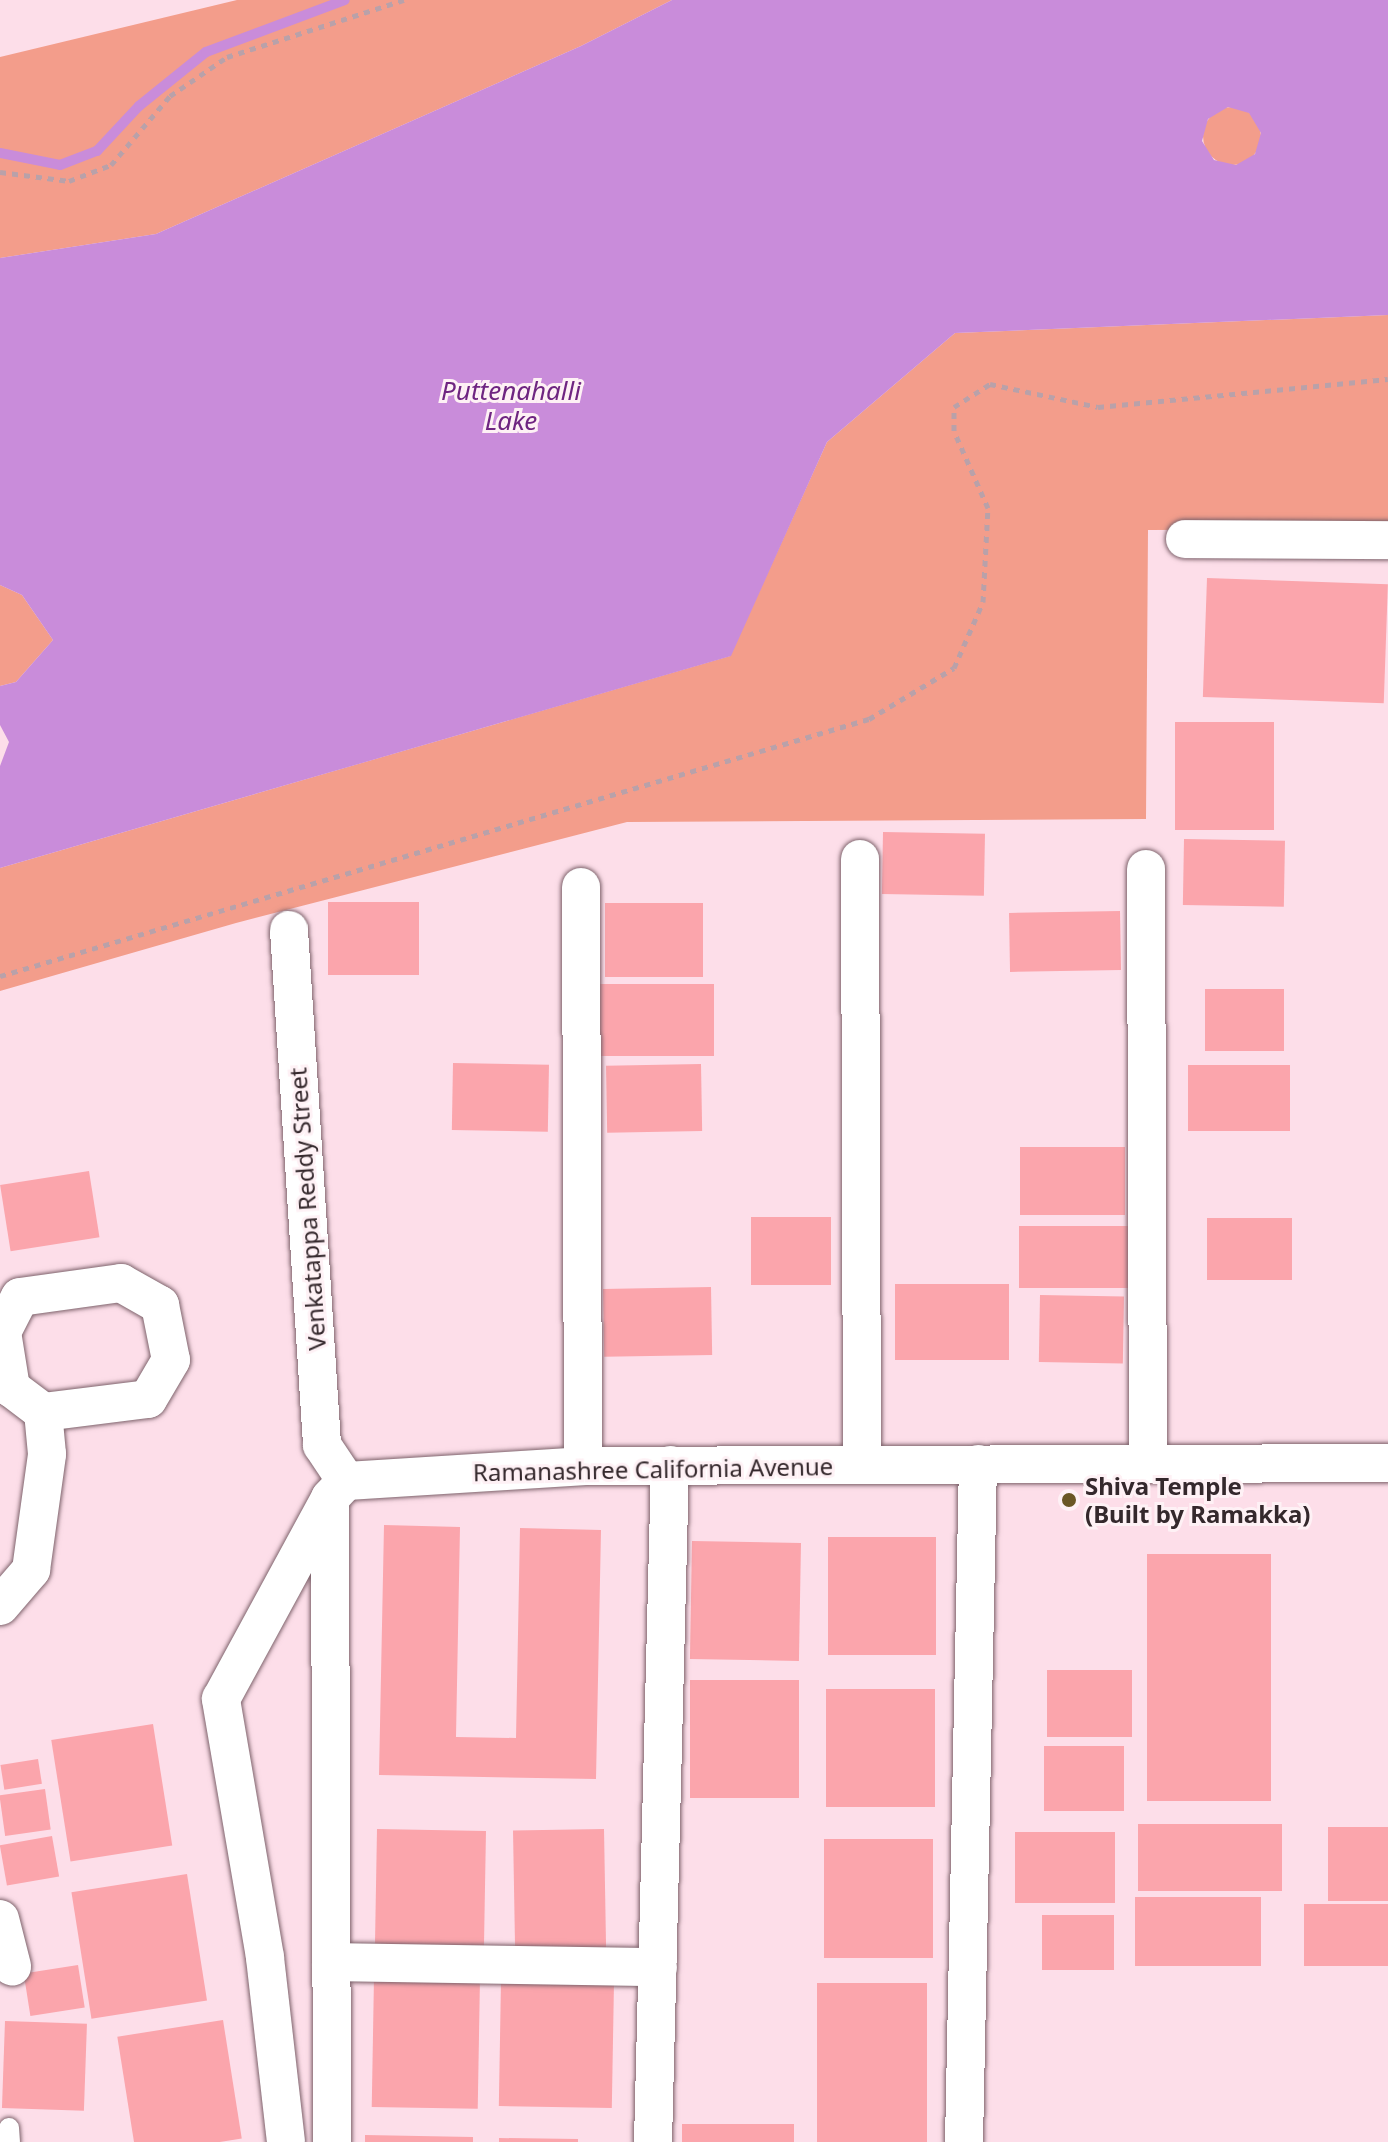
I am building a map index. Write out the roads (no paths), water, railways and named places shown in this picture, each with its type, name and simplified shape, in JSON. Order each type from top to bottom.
[{"type":"street","points":[[1185,539],[1388,540]]},
{"type":"street","points":[[860,859],[862,1465]]},
{"type":"street","points":[[1146,869],[1148,1464]]},
{"type":"street","points":[[581,887],[583,1466]]},
{"type":"street","name":"Venkatappa Reddy Street","points":[[289,930],[322,1445],[338,1489]]},
{"type":"street","points":[[0,1606],[31,1570],[47,1454],[43,1412],[11,1388],[2,1332],[20,1297],[121,1283],[160,1305],[171,1360],[148,1399],[43,1412]]},
{"type":"street","name":"Ramanashree California Avenue","points":[[338,1489],[583,1466],[1388,1463]]},
{"type":"street","points":[[964,2142],[978,1464]]},
{"type":"street","points":[[653,2142],[670,1465]]},
{"type":"street","points":[[332,2142],[331,1962],[338,1489]]},
{"type":"street","points":[[286,2142],[265,1957],[221,1699],[338,1489]]},
{"type":"street","points":[[0,1919],[12,1966]]},
{"type":"street","points":[[331,1962],[658,1967]]},
{"type":"water","name":"Puttenahalli Lake","points":[[672,0],[1388,0],[1388,315],[955,333],[827,442],[731,656],[0,868],[0,766],[9,742],[0,725],[0,686],[16,682],[53,640],[22,595],[0,585],[0,258],[156,234],[581,46]],"holes":[[[1228,107],[1249,113],[1261,133],[1255,154],[1236,165],[1214,160],[1202,141],[1208,119]]]},
{"type":"waterway","points":[[0,153],[60,165],[97,151],[139,106],[206,52],[345,0]]},
{"type":"place","name":"Shiva Temple (Built by Ramakka)","points":[[1069,1500]]}]
